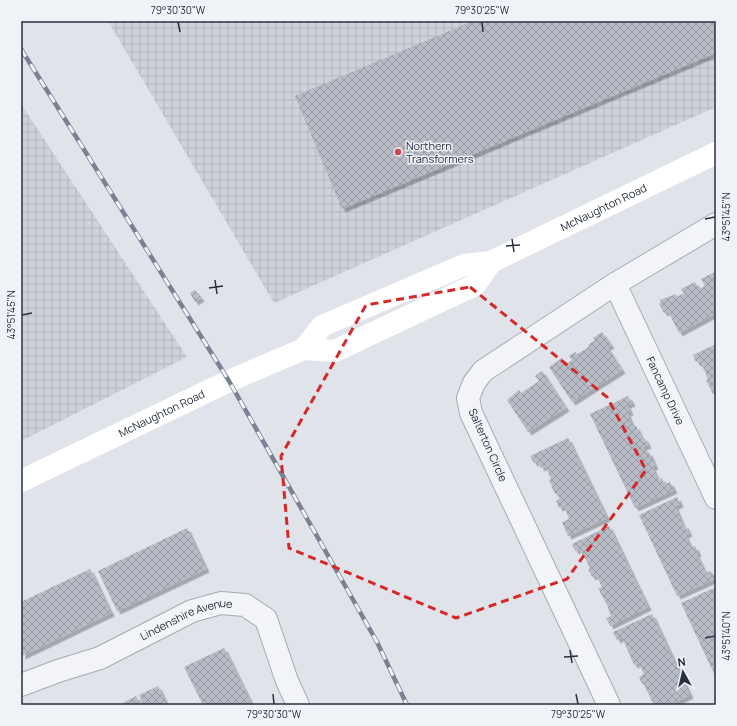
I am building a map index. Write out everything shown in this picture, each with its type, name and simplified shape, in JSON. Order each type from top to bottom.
[{"type":"street","name":"McNaughton Road","points":[[21,481],[229,381],[304,349],[335,351],[475,285],[491,262],[716,153]]},
{"type":"street","name":"Salterton Circle","points":[[609,705],[471,413],[468,398],[474,383],[483,371],[614,284],[716,224]]},
{"type":"street","name":"Fancamp Drive","points":[[614,284],[716,498]]},
{"type":"street","name":"Lindenshire Avenue","points":[[21,685],[58,671],[100,658],[192,612],[221,603],[245,605],[266,619],[287,681],[298,705]]},
{"type":"highlighted area","points":[[470,287],[607,397],[646,470],[567,579],[456,618],[289,548],[281,456],[366,305]]},
{"type":"shaded area","points":[[108,21],[716,21],[716,107],[274,303]]},
{"type":"shaded area","points":[[21,104],[187,357],[21,441]]},
{"type":"building","name":"Northern Transformers","points":[[473,21],[716,21],[716,53],[342,209],[295,96]]},
{"type":"building","points":[[715,272],[716,313],[679,333],[668,311],[664,313],[659,304],[661,302],[660,300],[676,294],[677,297],[684,293],[681,289],[695,282],[699,289],[705,286],[701,279]]},
{"type":"building","points":[[195,290],[201,298],[195,302],[190,293]]},
{"type":"building","points":[[602,332],[611,345],[607,347],[622,370],[572,402],[549,367],[562,358],[566,364],[572,360],[569,356],[575,352],[577,354],[589,347],[588,345],[595,340],[593,338]]},
{"type":"building","points":[[716,344],[716,393],[713,394],[706,380],[708,380],[703,366],[701,367],[698,361],[696,362],[693,355]]},
{"type":"building","points":[[542,371],[566,408],[528,432],[507,400],[519,390],[521,393],[539,381],[535,376]]},
{"type":"building","points":[[628,396],[632,403],[627,405],[630,412],[627,413],[633,427],[636,426],[642,439],[644,437],[648,445],[643,447],[646,453],[649,452],[655,466],[652,467],[658,480],[662,478],[665,485],[670,482],[674,490],[635,508],[590,414]]},
{"type":"building","points":[[568,438],[607,518],[568,536],[562,522],[569,519],[564,506],[559,508],[556,501],[560,498],[558,493],[555,494],[549,480],[551,479],[545,466],[541,468],[538,461],[534,463],[530,456]]},
{"type":"building","points":[[677,497],[680,504],[675,506],[683,526],[685,525],[689,533],[685,535],[691,548],[695,546],[698,553],[696,554],[706,573],[711,571],[715,579],[677,596],[639,515]]},
{"type":"building","points":[[609,526],[648,607],[610,626],[606,618],[611,616],[609,609],[598,588],[602,587],[596,575],[592,577],[588,569],[590,568],[584,556],[579,549],[575,551],[572,544]]},
{"type":"building","points":[[187,528],[206,569],[117,611],[98,571]]},
{"type":"building","points":[[90,569],[111,613],[22,656],[21,602]]},
{"type":"building","points":[[716,587],[716,678],[681,603]]},
{"type":"building","points":[[652,614],[690,695],[670,705],[650,705],[653,703],[639,677],[644,674],[638,663],[634,665],[622,637],[617,640],[613,632]]},
{"type":"building","points":[[224,648],[252,705],[203,705],[184,667]]},
{"type":"building","points":[[158,686],[167,705],[143,705],[139,695]]},
{"type":"building","points":[[136,696],[141,705],[119,705]]},
{"type":"railway","points":[[21,49],[229,381],[377,642],[407,705]]},
{"type":"place","name":"Northern Transformers","points":[[398,152]]}]
